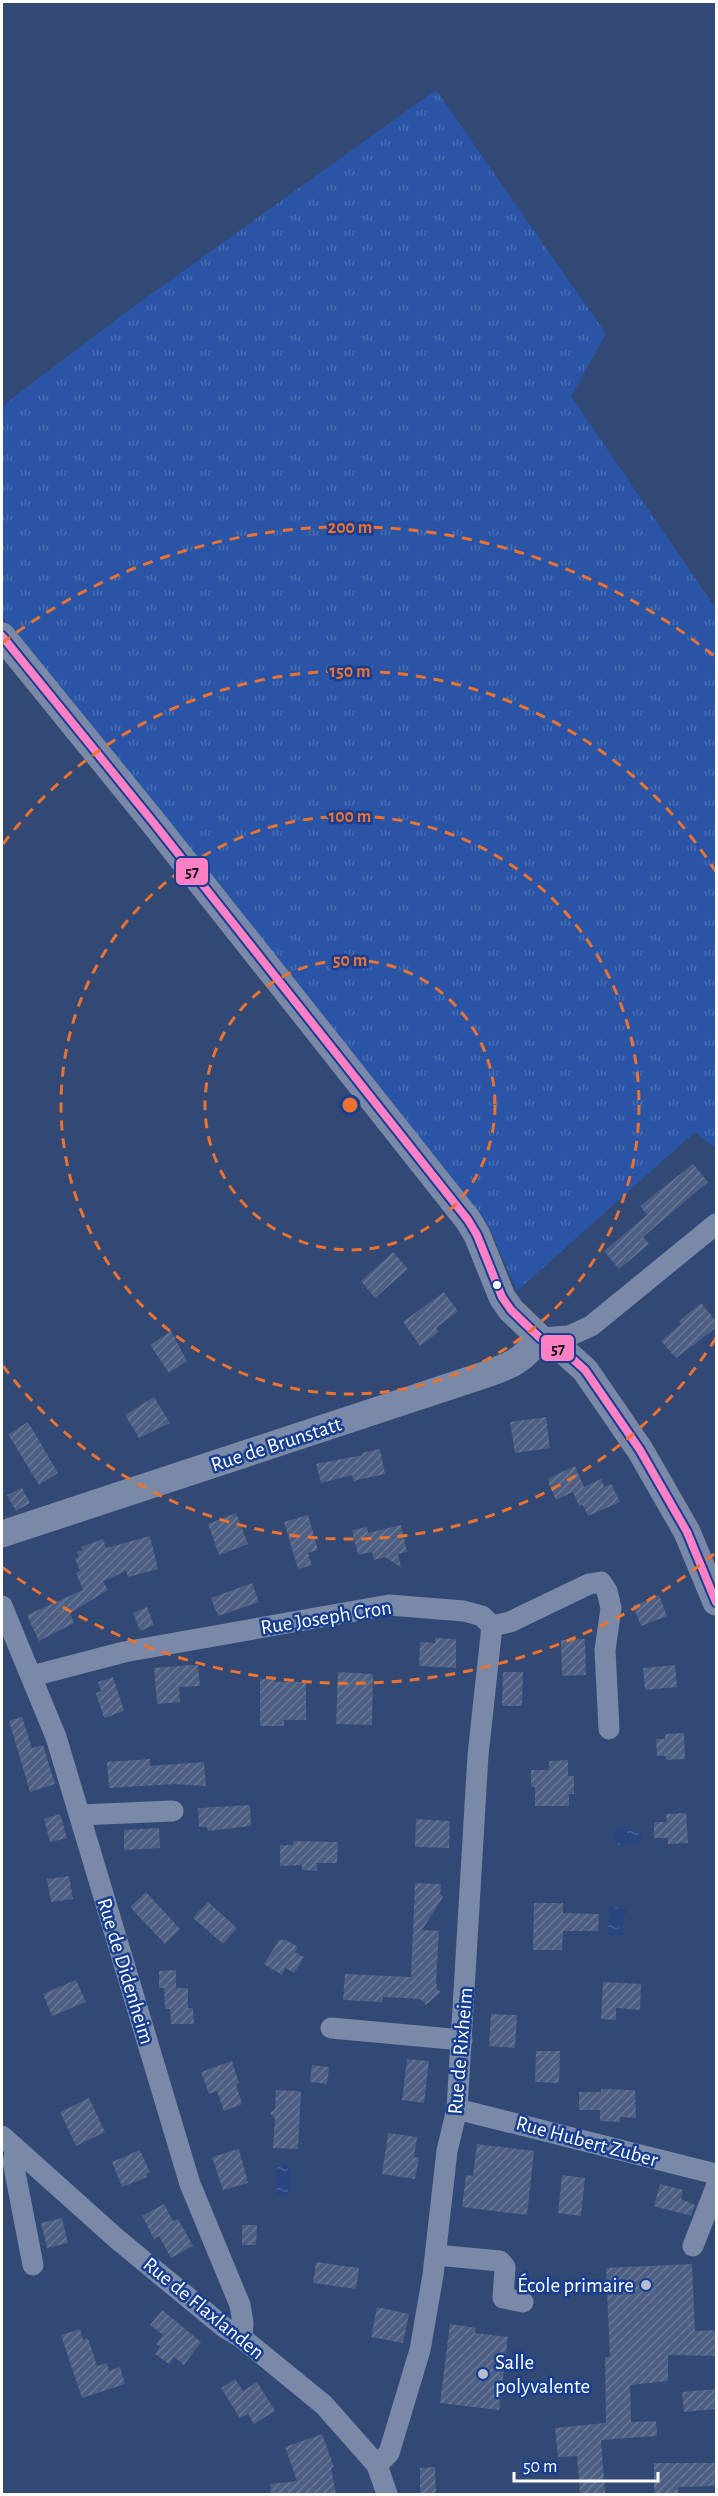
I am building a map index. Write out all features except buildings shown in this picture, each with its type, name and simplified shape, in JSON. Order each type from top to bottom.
[{"type":"main road","points":[[2,636],[153,822],[468,1220],[477,1235],[502,1297],[518,1317],[540,1338],[574,1359],[585,1370],[640,1450],[687,1532],[717,1602]]},
{"type":"main road","name":"Rue de Brunstatt","points":[[2,1534],[484,1375],[526,1356],[540,1338]]},
{"type":"street","points":[[540,1338],[569,1336],[591,1326],[717,1224]]},
{"type":"street","points":[[492,1626],[510,1622],[588,1584],[601,1582],[607,1591],[611,1608],[605,1650],[609,1729]]},
{"type":"street","name":"Rue Joseph Cron","points":[[32,1676],[124,1652],[389,1605],[464,1611],[482,1616],[492,1626]]},
{"type":"street","name":"Rue de Didenheim","points":[[2,1606],[56,1737],[190,2184],[240,2306],[243,2323],[242,2338]]},
{"type":"street","name":"Rue de Rixheim","points":[[377,2465],[389,2453],[420,2350],[436,2255],[447,2151],[457,2109],[478,1755],[492,1626]]},
{"type":"street","points":[[79,1815],[173,1811]]},
{"type":"street","points":[[331,2028],[462,2040]]},
{"type":"street","name":"Rue Hubert Zuber","points":[[457,2109],[717,2174]]},
{"type":"street","points":[[9,2142],[33,2265]]},
{"type":"street","name":"Rue de Flaxlanden","points":[[9,2142],[117,2239],[225,2328],[242,2338],[324,2405],[377,2465],[387,2494]]},
{"type":"street","points":[[693,2246],[717,2187]]},
{"type":"street","points":[[436,2255],[500,2260],[505,2267],[503,2298],[522,2302]]},
{"type":"green space","points":[[436,90],[606,334],[571,396],[716,609],[716,1148],[695,1132],[517,1291],[488,1225],[2,617],[2,406],[133,307]]},
{"type":"water","points":[[625,1827],[640,1833],[642,1838],[640,1843],[621,1846],[614,1842],[614,1832]]},
{"type":"water","points":[[610,1907],[627,1909],[624,1915],[622,1936],[608,1935]]},
{"type":"water","points":[[282,2163],[291,2167],[290,2194],[276,2194],[277,2166],[282,2166]]},
{"type":"transit line","name":"57","points":[[2,636],[153,822],[468,1220],[477,1235],[502,1297],[511,1310],[540,1338],[565,1352],[585,1370],[640,1450],[687,1532],[716,1602]]},
{"type":"place","name":"École primaire","points":[[646,2285]]},
{"type":"place","name":"Salle polyvalente","points":[[483,2374]]}]
